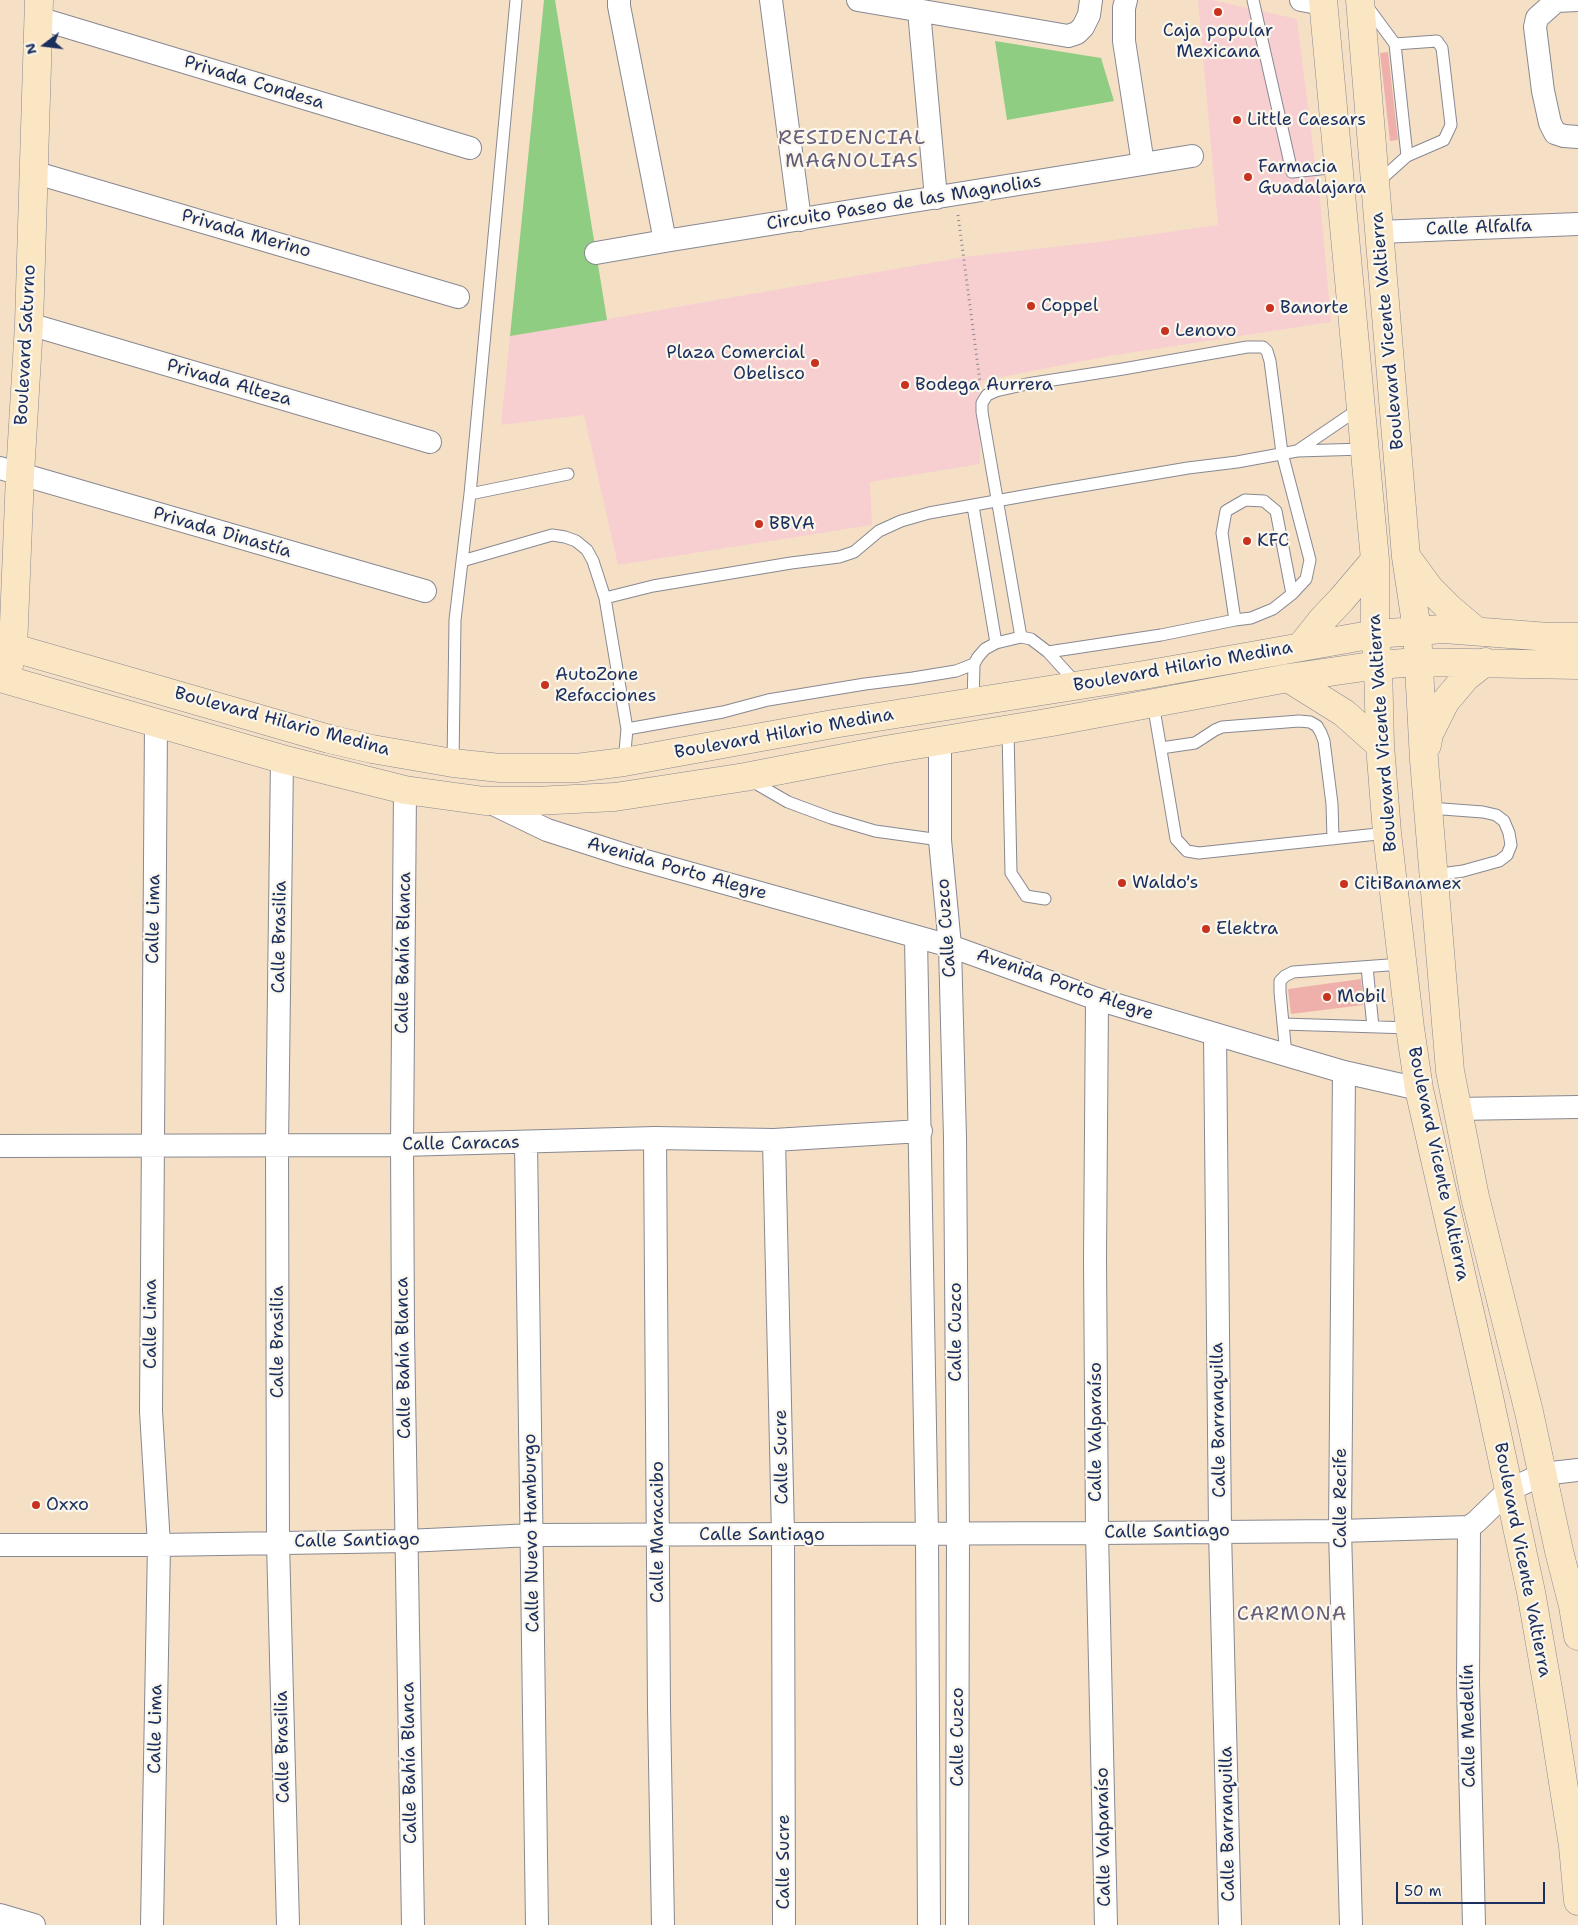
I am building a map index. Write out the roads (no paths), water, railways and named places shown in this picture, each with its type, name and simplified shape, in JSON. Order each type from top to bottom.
[{"type":"main road","name":"Boulevard Vicente Valtierra","points":[[1361,0],[1406,557],[1417,630],[1417,662],[1424,760],[1450,1072],[1456,1109],[1543,1474],[1578,1636]]},
{"type":"main road","name":"Boulevard Vicente Valtierra","points":[[1316,1],[1338,167],[1364,449],[1374,560],[1380,745],[1387,833],[1410,1028],[1419,1089],[1484,1373],[1531,1592],[1551,1703],[1573,1846],[1578,1901]]},
{"type":"main road","name":"Boulevard Saturno","points":[[2,682],[7,646],[10,472],[29,324],[39,9]]},
{"type":"main road","points":[[1406,557],[1448,608],[1475,630]]},
{"type":"main road","points":[[1302,645],[1374,560]]},
{"type":"main road","name":"Boulevard Hilario Medina","points":[[7,646],[329,739],[372,749],[453,763],[500,768],[576,768],[624,762],[833,724],[1079,686],[1241,658],[1302,645],[1375,634],[1417,630],[1475,630],[1550,637],[1578,637]]},
{"type":"main road","name":"Boulevard Hilario Medina","points":[[2,682],[282,759],[406,790],[485,800],[535,801],[614,797],[745,777],[1288,678],[1378,665],[1417,662],[1578,664]]},
{"type":"main road","points":[[1424,760],[1429,734],[1445,702],[1466,677],[1485,662]]},
{"type":"main road","points":[[1288,678],[1344,713],[1380,745]]},
{"type":"street","points":[[619,0],[665,241]]},
{"type":"street","points":[[771,0],[800,220]]},
{"type":"street","points":[[858,0],[1068,36],[1077,33],[1083,27],[1089,15],[1091,0]]},
{"type":"street","points":[[1126,0],[1124,8],[1124,41],[1143,164]]},
{"type":"street","points":[[1578,0],[1556,1],[1537,18],[1535,26],[1543,91],[1550,122],[1555,133],[1578,138]]},
{"type":"street","name":"Privada Condesa","points":[[39,9],[470,148]]},
{"type":"street","points":[[919,10],[946,196]]},
{"type":"street","name":"Circuito Paseo de las Magnolias","points":[[596,253],[1192,156]]},
{"type":"street","name":"Privada Merino","points":[[33,172],[458,297]]},
{"type":"street","name":"Calle Alfalfa","points":[[1379,232],[1578,224]]},
{"type":"street","name":"Privada Alteza","points":[[29,324],[430,442]]},
{"type":"street","name":"Privada Dinastía","points":[[10,472],[425,591]]},
{"type":"street","name":"Calle Lima","points":[[152,1925],[159,1545],[151,1412],[156,723]]},
{"type":"street","name":"Calle Cuzco","points":[[940,740],[940,840],[950,946],[955,1138],[958,1533],[957,1925]]},
{"type":"street","name":"Calle Brasilia","points":[[282,759],[277,1145],[278,1542],[288,1925]]},
{"type":"street","name":"Calle Bahía Blanca","points":[[406,790],[402,1145],[403,1342],[413,1925]]},
{"type":"street","name":"Avenida Porto Alegre","points":[[485,800],[547,830],[628,856],[950,946],[1097,998],[1286,1055],[1344,1072],[1419,1089]]},
{"type":"street","name":"Calle Cuzco","points":[[916,938],[927,1535],[929,1925]]},
{"type":"street","name":"Calle Valparaíso","points":[[1097,998],[1095,1258],[1097,1533],[1106,1925]]},
{"type":"street","name":"Calle Barranquilla","points":[[1215,1034],[1220,1531],[1230,1925]]},
{"type":"street","name":"Calle Recife","points":[[1344,1072],[1340,1531],[1352,1925]]},
{"type":"street","points":[[1456,1109],[1578,1107]]},
{"type":"street","name":"Calle Caracas","points":[[0,1146],[402,1145],[655,1138],[774,1140],[921,1131]]},
{"type":"street","name":"Calle Maracaibo","points":[[655,1138],[659,1708],[663,1925]]},
{"type":"street","name":"Calle Sucre","points":[[774,1140],[784,1535],[784,1925]]},
{"type":"street","name":"Calle Nuevo Hamburgo","points":[[526,1142],[538,1925]]},
{"type":"street","points":[[1469,1527],[1509,1490],[1543,1474],[1578,1470]]},
{"type":"street","name":"Calle Santiago","points":[[0,1546],[407,1541],[532,1535],[927,1535],[958,1533],[1340,1531],[1469,1527]]},
{"type":"street","name":"Calle Medellín","points":[[1469,1527],[1468,1683],[1474,1925]]},
{"type":"street","points":[[0,1915],[34,1925]]},
{"type":"lane","points":[[453,763],[455,620],[470,494],[516,0]]},
{"type":"lane","points":[[1253,0],[1292,172],[1338,167]]},
{"type":"lane","points":[[1361,0],[1395,44],[1407,156]]},
{"type":"lane","points":[[1375,184],[1407,156],[1444,140],[1451,125],[1442,48],[1437,41],[1395,44]]},
{"type":"lane","points":[[1021,637],[996,502],[982,412],[982,403],[987,395],[996,390],[1027,384],[1247,347],[1263,347],[1267,351],[1271,367],[1282,453],[1310,560],[1306,579],[1292,594],[1273,609],[1252,618],[1161,635],[1048,652]]},
{"type":"lane","points":[[1297,451],[1360,407]]},
{"type":"lane","points":[[604,598],[653,586],[791,563],[840,557],[854,552],[879,531],[901,521],[929,513],[1282,453],[1364,449]]},
{"type":"lane","points":[[470,494],[568,474]]},
{"type":"lane","points":[[1235,620],[1222,533],[1226,511],[1245,500],[1264,501],[1276,511],[1292,594]]},
{"type":"lane","points":[[973,506],[996,643]]},
{"type":"lane","points":[[462,561],[552,535],[576,541],[587,550],[593,561],[604,598],[627,729],[624,762]]},
{"type":"lane","points":[[627,729],[723,712],[768,700],[956,671],[974,664],[985,649],[996,643],[1021,637],[1031,639],[1048,652],[1079,686]]},
{"type":"lane","points":[[973,703],[974,664]]},
{"type":"lane","points":[[1153,703],[1176,839],[1187,850],[1198,853],[1387,833]]},
{"type":"lane","points":[[1161,748],[1195,743],[1222,727],[1298,720],[1310,722],[1317,726],[1324,741],[1332,804],[1333,839]]},
{"type":"lane","points":[[1008,729],[1011,873],[1026,896],[1045,899]]},
{"type":"lane","points":[[745,777],[788,802],[831,818],[875,831],[940,840]]},
{"type":"lane","points":[[1429,808],[1483,812],[1496,815],[1504,821],[1511,845],[1507,855],[1499,862],[1463,871],[1433,875]]},
{"type":"lane","points":[[1286,1055],[1280,987],[1280,982],[1285,976],[1292,972],[1402,964]]},
{"type":"lane","points":[[1367,967],[1373,1027]]},
{"type":"lane","points":[[1283,1024],[1410,1028]]},
{"type":"place","name":"Caja popular Mexicana","points":[[1218,12]]},
{"type":"place","name":"Little Caesars","points":[[1237,120]]},
{"type":"place","name":"Farmacia Guadalajara","points":[[1248,177]]},
{"type":"place","name":"Coppel","points":[[1031,306]]},
{"type":"place","name":"Banorte","points":[[1270,308]]},
{"type":"place","name":"Lenovo","points":[[1165,331]]},
{"type":"place","name":"Plaza Comercial Obelisco","points":[[815,363]]},
{"type":"place","name":"Bodega Aurrera","points":[[905,385]]},
{"type":"place","name":"BBVA","points":[[759,524]]},
{"type":"place","name":"KFC","points":[[1247,541]]},
{"type":"place","name":"AutoZone Refacciones","points":[[545,685]]},
{"type":"place","name":"Waldo's","points":[[1122,883]]},
{"type":"place","name":"CitiBanamex","points":[[1344,884]]},
{"type":"place","name":"Elektra","points":[[1206,929]]},
{"type":"place","name":"Mobil","points":[[1327,997]]},
{"type":"place","name":"Oxxo","points":[[36,1505]]},
{"type":"district","name":"RESIDENCIAL MAGNOLIAS","points":[[852,150]]},
{"type":"district","name":"CARMONA","points":[[1292,1615]]}]
